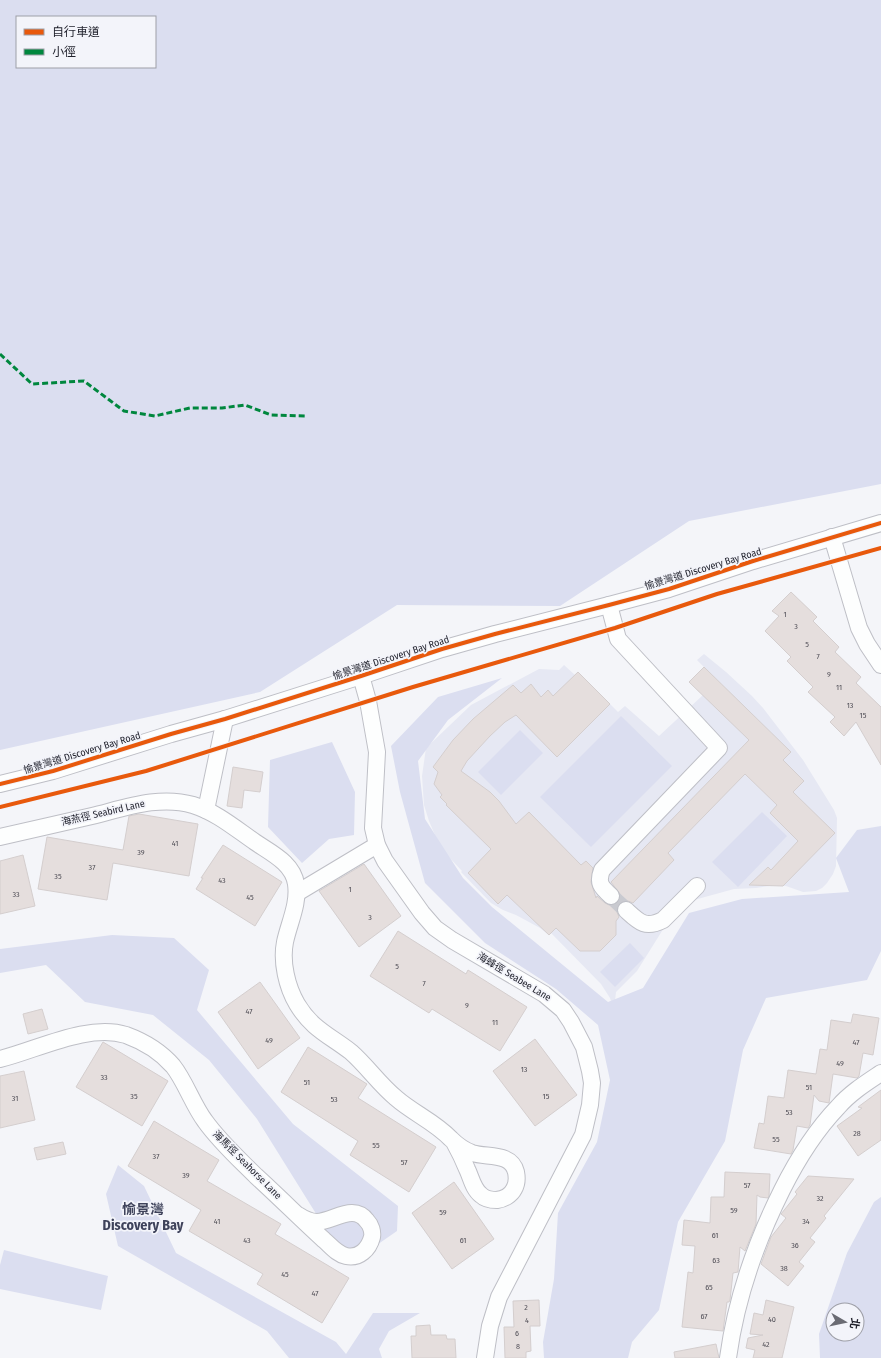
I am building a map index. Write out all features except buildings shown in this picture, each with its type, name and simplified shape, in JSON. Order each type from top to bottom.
[{"type":"street","name":"愉景灣道 Discovery Bay Road","points":[[0,784],[53,772],[361,676],[442,649],[669,589],[752,561],[881,523]]},
{"type":"street","points":[[832,537],[859,628],[867,644],[881,664]]},
{"type":"street","points":[[608,605],[618,639],[719,748],[602,870],[600,883],[611,896]]},
{"type":"street","name":"海蜂徑 Seabee Lane","points":[[361,676],[368,701],[377,752],[374,828],[378,845],[390,867],[422,913],[435,928],[452,940],[544,994],[562,1010],[572,1022],[578,1034],[584,1047],[589,1065],[592,1095],[583,1135],[500,1297],[490,1326],[485,1358]]},
{"type":"street","points":[[206,810],[225,719]]},
{"type":"street","name":"海燕徑 Seabird Lane","points":[[0,837],[151,802],[179,802],[206,810],[218,817],[284,862],[289,867],[295,879],[297,893],[284,944],[284,960],[290,990],[296,1003],[305,1016],[327,1037],[340,1044],[360,1060],[395,1098],[439,1128],[454,1142]]},
{"type":"street","points":[[297,893],[378,845]]},
{"type":"street","points":[[626,910],[640,923],[658,923],[663,920],[697,886]]},
{"type":"street","name":"海馬徑 Seahorse Lane","points":[[0,1059],[83,1035],[104,1032],[124,1035],[143,1042],[160,1053],[174,1068],[193,1103],[216,1136],[298,1215]]},
{"type":"street","points":[[728,1358],[737,1307],[749,1266],[766,1222],[789,1177],[812,1138],[839,1106],[852,1094],[881,1073]]},
{"type":"shaded area","points":[[0,0],[881,0],[881,484],[689,521],[560,606],[397,605],[260,692],[0,750]]},
{"type":"shaded area","points":[[704,654],[752,696],[803,760],[834,810],[837,818],[836,866],[827,883],[816,891],[803,892],[786,886],[769,886],[734,889],[694,900],[667,923],[637,971],[616,992],[614,1010],[610,998],[601,984],[551,933],[549,935],[540,928],[491,903],[447,855],[438,842],[424,805],[422,776],[426,748],[471,705],[539,669],[559,670],[564,665],[575,675],[578,672],[618,712],[625,706],[659,736],[703,695],[689,682],[704,667],[697,660]]},
{"type":"shaded area","points":[[502,678],[448,720],[418,761],[425,819],[463,878],[492,907],[608,1002],[643,988],[689,913],[742,899],[849,892],[836,858],[857,830],[881,826],[881,951],[867,980],[766,998],[743,1050],[725,1141],[678,1222],[659,1310],[632,1342],[628,1358],[544,1358],[543,1342],[554,1279],[558,1213],[597,1142],[610,1080],[598,1025],[556,989],[485,943],[425,883],[400,792],[391,746],[438,697]]},
{"type":"shaded area","points":[[621,716],[672,766],[591,847],[540,797]]},
{"type":"shaded area","points":[[520,730],[543,753],[501,795],[478,772]]},
{"type":"shaded area","points":[[332,742],[355,792],[354,835],[329,839],[302,863],[268,827],[270,760]]},
{"type":"shaded area","points":[[762,812],[787,836],[738,887],[712,862]]},
{"type":"shaded area","points":[[112,935],[174,938],[209,970],[197,1010],[293,1124],[398,1206],[397,1231],[348,1265],[257,1119],[209,1060],[153,1015],[85,1002],[46,965],[0,973],[0,949]]},
{"type":"shaded area","points":[[630,943],[644,958],[615,987],[600,972]]},
{"type":"shaded area","points":[[118,1165],[144,1186],[176,1253],[336,1342],[346,1354],[373,1313],[420,1313],[389,1331],[379,1349],[382,1358],[289,1358],[267,1331],[118,1246],[106,1194]]},
{"type":"shaded area","points":[[881,1197],[881,1358],[820,1358],[819,1334],[825,1317],[825,1342],[865,1342],[865,1302],[830,1302],[847,1253],[874,1202]]},
{"type":"shaded area","points":[[4,1250],[108,1276],[101,1310],[0,1289],[0,1265]]},
{"type":"tunnel","points":[[611,896],[626,910]]},
{"type":"marked path","points":[[0,354],[32,384],[84,381],[124,411],[155,416],[190,408],[222,408],[245,405],[271,415],[306,416]]},
{"type":"cycle path","points":[[0,784],[53,771],[171,734],[225,719],[442,649],[669,589],[753,561],[881,523]]},
{"type":"cycle path","points":[[0,807],[146,771],[413,687],[615,628],[717,594],[881,548]]},
{"type":"district","name":"愉景灣 Discovery Bay","points":[[143,1218]]}]
